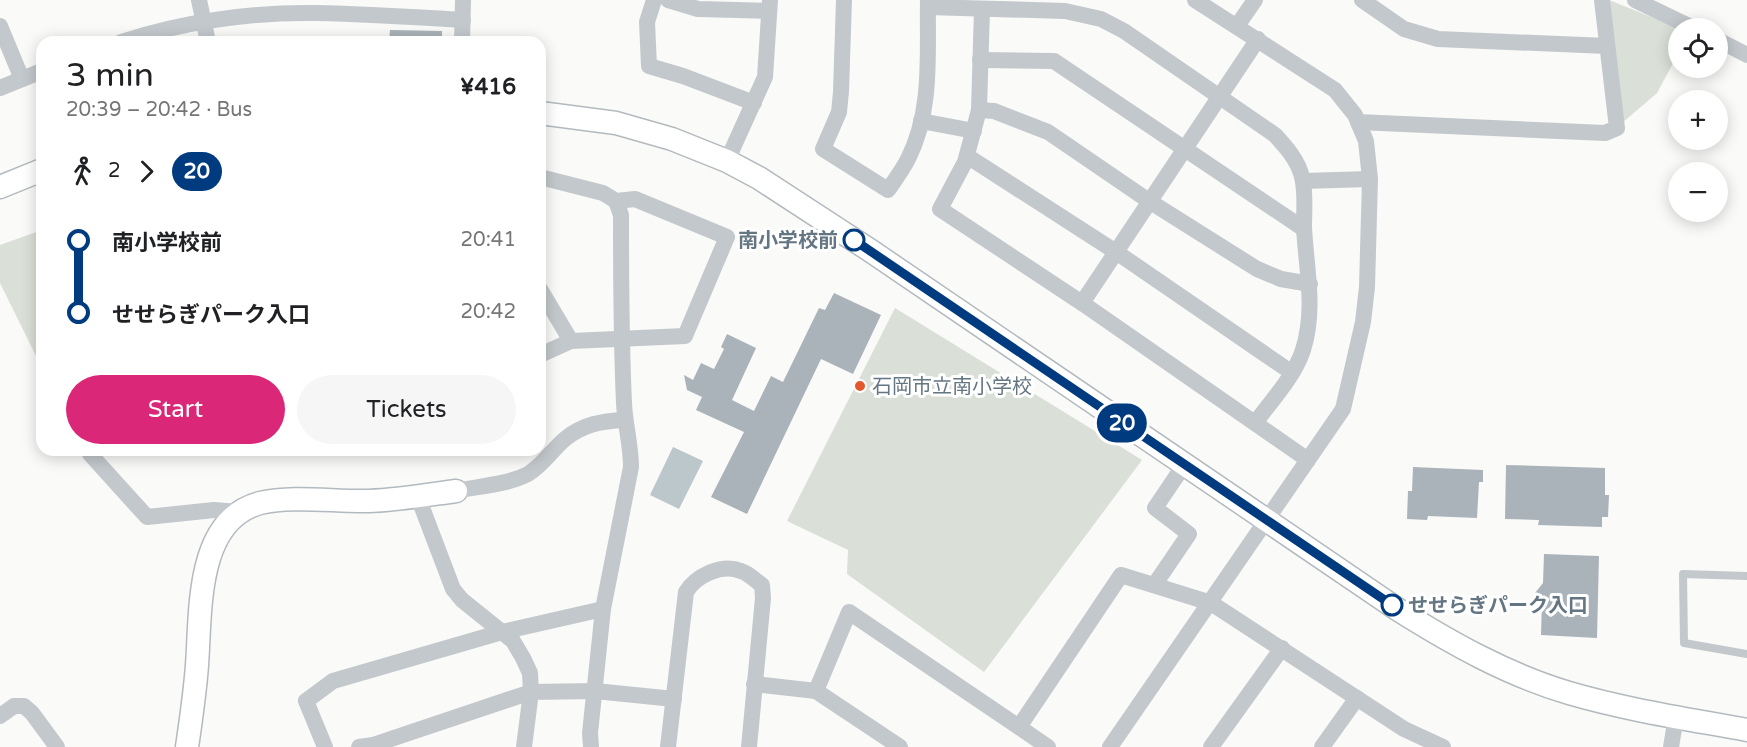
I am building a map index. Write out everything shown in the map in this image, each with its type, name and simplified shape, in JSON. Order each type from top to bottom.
[{"type":"street","points":[[199,0],[207,36]]},
{"type":"street","points":[[462,36],[463,0]]},
{"type":"street","points":[[654,0],[647,22],[649,66],[683,76],[754,103]]},
{"type":"street","points":[[668,0],[698,9],[770,6],[765,77],[727,161]]},
{"type":"street","points":[[844,0],[840,102],[823,149],[888,190],[908,159],[927,97],[928,4],[981,9],[1065,11],[1101,19],[1124,31],[1275,135],[1290,151],[1302,175],[1310,311],[1303,351],[1255,423]]},
{"type":"street","points":[[1110,747],[1343,409],[1357,357],[1363,322],[1370,179],[1366,141],[1355,115],[1335,90],[1196,0]]},
{"type":"street","points":[[1237,26],[1255,0]]},
{"type":"street","points":[[1362,0],[1404,29],[1438,39],[1607,46]]},
{"type":"street","points":[[1358,122],[1605,133],[1617,128],[1602,0]]},
{"type":"street","points":[[1635,0],[1672,18]]},
{"type":"street","points":[[138,36],[205,22],[314,6],[463,20]]},
{"type":"street","points":[[981,9],[979,110],[967,156],[940,209],[1082,303],[1308,460]]},
{"type":"street","points":[[0,26],[22,80]]},
{"type":"street","points":[[1082,303],[1258,39]]},
{"type":"street","points":[[1728,45],[1747,55]]},
{"type":"street","points":[[980,60],[1054,61],[1304,229]]},
{"type":"street","points":[[0,88],[36,74]]},
{"type":"street","points":[[979,110],[994,111],[1048,132],[1149,201],[1257,269],[1281,279],[1310,284]]},
{"type":"street","points":[[546,114],[616,123],[672,139],[727,161],[786,195],[1436,634],[1480,657],[1567,693],[1747,730]]},
{"type":"street","points":[[921,121],[974,131]]},
{"type":"street","points":[[967,156],[1116,252],[1291,372]]},
{"type":"street","points":[[0,187],[36,172]]},
{"type":"street","points":[[546,179],[603,193],[616,201],[634,199],[727,237],[685,336],[571,341],[546,352]]},
{"type":"street","points":[[1303,181],[1370,179]]},
{"type":"street","points":[[591,747],[603,609],[631,467],[631,446],[625,420],[621,340],[621,215],[616,201]]},
{"type":"street","points":[[546,299],[571,341]]},
{"type":"street","points":[[546,453],[579,429],[601,421],[625,420]]},
{"type":"street","points":[[92,456],[147,517],[214,510],[239,512]]},
{"type":"street","points":[[188,747],[197,667],[201,592],[206,565],[225,523],[239,512],[261,503],[306,499],[370,501],[418,497],[506,481],[527,474],[542,456]]},
{"type":"street","points":[[1155,584],[1189,534],[1155,508],[1184,465]]},
{"type":"street","points":[[418,497],[453,589],[462,600],[513,641],[530,673],[531,692],[524,747]]},
{"type":"street","points":[[669,747],[686,592],[692,582],[707,573],[740,570],[762,585],[763,598],[748,747]]},
{"type":"street","points":[[1019,727],[1121,575],[1211,603],[1404,729],[1443,747]]},
{"type":"street","points":[[325,747],[306,701],[333,681],[502,632],[603,609]]},
{"type":"street","points":[[816,691],[849,612],[1048,747]]},
{"type":"street","points":[[1212,747],[1281,648]]},
{"type":"street","points":[[754,684],[816,691],[900,747]]},
{"type":"street","points":[[359,747],[373,745],[531,692],[595,691],[674,699]]},
{"type":"street","points":[[1322,747],[1357,698]]},
{"type":"street","points":[[0,716],[14,706],[24,706],[32,713],[57,747]]},
{"type":"street","points":[[1671,747],[1676,717]]},
{"type":"lane","points":[[1747,576],[1683,574],[1684,643],[1747,654]]},
{"type":"shaded area","points":[[1609,0],[1668,24],[1668,73],[1657,93],[1622,123]]},
{"type":"shaded area","points":[[36,232],[36,356],[0,283],[0,245]]},
{"type":"shaded area","points":[[895,308],[1142,460],[984,672],[847,574],[848,550],[787,521]]},
{"type":"shaded area","points":[[673,447],[703,461],[679,509],[650,495]]},
{"type":"building","points":[[390,30],[442,31],[442,36],[390,36]]},
{"type":"building","points":[[834,293],[881,315],[853,374],[821,359],[747,514],[711,497],[744,432],[696,410],[702,397],[687,390],[684,375],[693,380],[701,363],[714,369],[724,349],[721,347],[727,334],[756,348],[732,400],[754,411],[771,376],[783,382],[819,308],[825,310]]},
{"type":"building","points":[[1506,465],[1605,468],[1605,495],[1609,495],[1608,517],[1602,517],[1602,527],[1538,525],[1539,520],[1505,519]]},
{"type":"building","points":[[1413,467],[1483,470],[1483,482],[1479,482],[1477,518],[1428,516],[1427,520],[1407,519],[1408,491],[1412,491]]},
{"type":"building","points":[[1544,554],[1599,556],[1597,638],[1541,635],[1542,600],[1538,599],[1535,593],[1543,583]]},
{"type":"bus line","name":"20","points":[[854,240],[1392,605]]},
{"type":"place","name":"南小学校前","points":[[854,240]]},
{"type":"place","name":"石岡市立南小学校","points":[[860,386]]},
{"type":"place","name":"せせらぎパーク入口","points":[[1392,605]]}]
